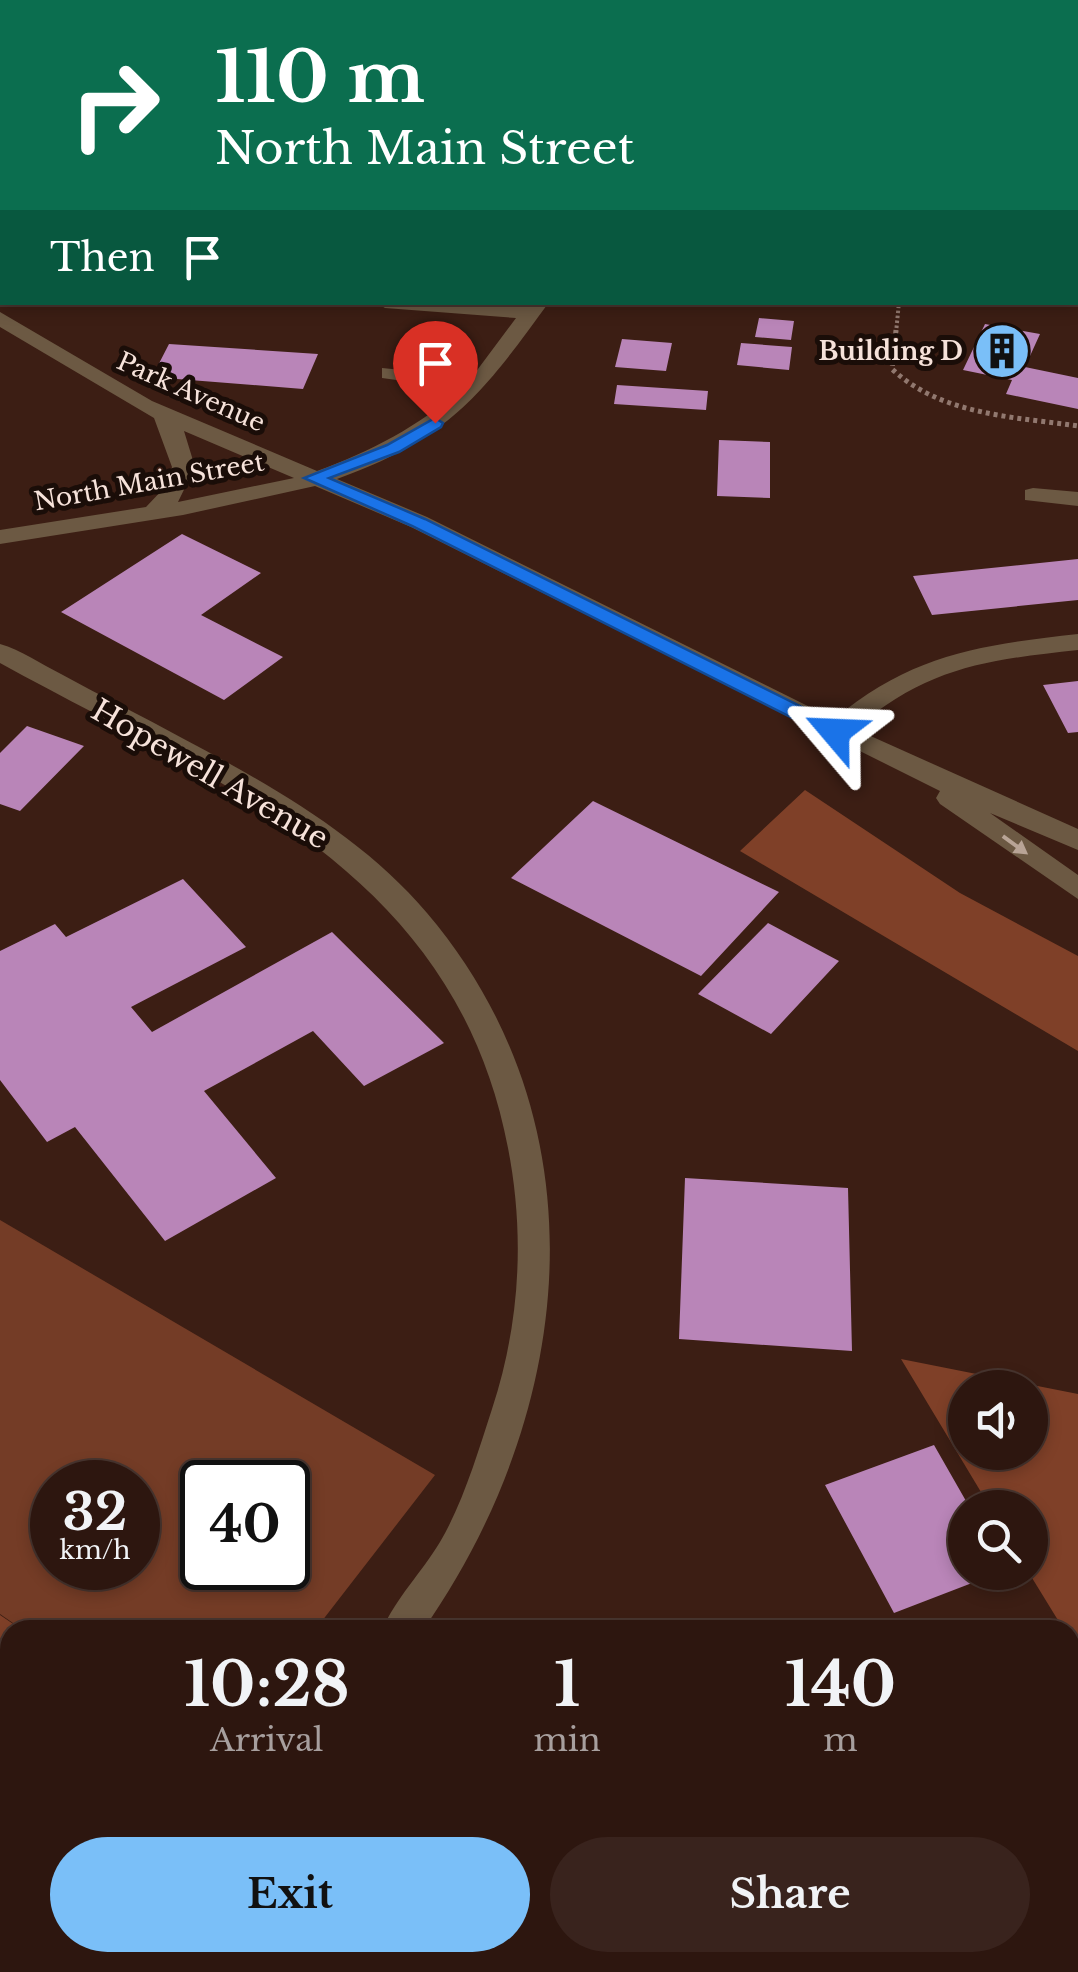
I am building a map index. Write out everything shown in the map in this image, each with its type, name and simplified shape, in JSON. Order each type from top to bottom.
[{"type":"street","points":[[460,305],[534,308]]},
{"type":"street","name":"North Main Street","points":[[0,537],[225,501],[313,478],[393,449],[435,423],[478,384],[534,308]]},
{"type":"street","name":"Park Avenue","points":[[0,318],[102,384],[418,522],[908,767]]},
{"type":"street","points":[[390,373],[478,384]]},
{"type":"street","points":[[153,513],[179,489],[185,466],[181,443],[164,414]]},
{"type":"street","points":[[1033,496],[1078,498]]},
{"type":"street","points":[[835,732],[880,692],[937,663],[1078,642]]},
{"type":"street","name":"Hopewell Avenue","points":[[0,652],[176,748],[328,840],[418,918],[484,1020],[525,1148],[534,1288],[524,1359],[505,1427],[460,1542],[408,1620]]},
{"type":"street","points":[[908,767],[1078,840]]},
{"type":"street","points":[[908,767],[1078,889]]},
{"type":"path","points":[[899,305],[892,369],[905,386],[967,408],[1078,426]]},
{"type":"shaded area","points":[[805,790],[960,893],[1078,956],[1078,1051],[740,851]]},
{"type":"shaded area","points":[[0,1220],[435,1475],[323,1620],[9,1620],[0,1614]]},
{"type":"shaded area","points":[[901,1359],[957,1370],[948,1370],[948,1437]]},
{"type":"shaded area","points":[[1048,1388],[1078,1394],[1078,1620],[1058,1620],[1039,1590],[1048,1590],[1048,1490],[980,1490],[968,1470],[1048,1470]]},
{"type":"building","points":[[759,318],[794,321],[791,340],[755,337]]},
{"type":"building","name":"Building D","points":[[985,324],[1040,334],[1025,367],[1078,378],[1078,409],[1006,394],[1012,380],[963,370]]},
{"type":"building","points":[[622,339],[672,343],[666,371],[615,367]]},
{"type":"building","points":[[741,343],[792,347],[789,370],[737,365]]},
{"type":"building","points":[[169,344],[318,354],[303,389],[152,377]]},
{"type":"building","points":[[617,385],[708,391],[706,410],[614,404]]},
{"type":"building","points":[[719,440],[770,442],[770,498],[717,496]]},
{"type":"building","points":[[182,534],[261,573],[201,615],[283,657],[224,700],[61,612]]},
{"type":"building","points":[[1078,559],[1078,600],[932,615],[913,576]]},
{"type":"building","points":[[1078,681],[1078,732],[1068,733],[1043,685]]},
{"type":"building","points":[[27,726],[84,746],[20,811],[0,804],[0,753]]},
{"type":"building","points":[[593,801],[779,892],[701,976],[511,878]]},
{"type":"building","points":[[183,879],[246,947],[131,1007],[152,1032],[332,932],[444,1043],[364,1086],[313,1031],[204,1091],[276,1178],[165,1241],[75,1127],[47,1142],[0,1080],[0,951],[55,924],[66,937]]},
{"type":"building","points":[[768,923],[839,961],[771,1034],[698,994]]},
{"type":"building","points":[[685,1178],[848,1188],[852,1351],[679,1339]]},
{"type":"building","points":[[934,1445],[960,1490],[948,1490],[948,1590],[954,1590],[894,1613],[825,1485]]},
{"type":"place","name":"Building D","points":[[1002,351]]},
{"type":"route","points":[[435,423],[393,449],[313,478],[418,522],[835,732]]}]
